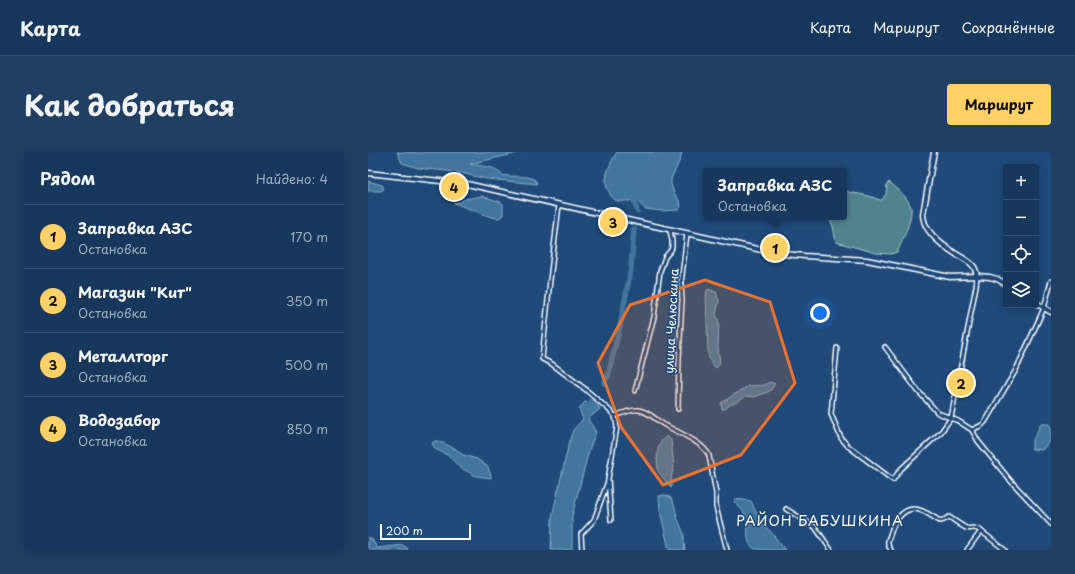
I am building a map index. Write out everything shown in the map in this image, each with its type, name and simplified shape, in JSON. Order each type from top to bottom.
[{"type":"main road","points":[[934,152],[923,219],[934,236],[948,249],[972,265],[977,276]]},
{"type":"main road","points":[[368,173],[467,184],[775,253],[866,260],[950,277],[990,277],[1003,282]]},
{"type":"main road","points":[[1039,305],[1051,312]]},
{"type":"street","points":[[559,205],[542,359],[552,364],[607,408],[615,416],[617,427],[608,479],[594,520],[581,534],[582,550]]},
{"type":"street","name":"улица Челюскина","points":[[635,391],[654,317],[660,271],[665,257],[672,247],[670,230]]},
{"type":"street","name":"улица Челюскина","points":[[678,409],[679,345],[682,300],[681,280],[687,234]]},
{"type":"street","points":[[837,348],[832,414],[839,434],[848,446],[893,480],[901,470],[941,432],[951,418],[977,276]]},
{"type":"street","points":[[972,430],[985,422],[1016,370],[1044,308],[1051,281]]},
{"type":"street","points":[[885,347],[922,396],[938,412],[958,421],[972,430],[978,441],[1009,479],[1051,524]]},
{"type":"street","points":[[615,416],[633,410],[648,413],[660,422],[682,433],[707,451],[716,494],[716,507],[727,550]]},
{"type":"street","points":[[608,479],[611,520]]},
{"type":"street","points":[[786,509],[815,527],[831,550]]},
{"type":"street","points":[[891,550],[888,546],[888,541],[892,526],[902,514],[913,509],[921,510],[940,521],[949,517],[965,527],[974,527],[1005,550]]},
{"type":"street","points":[[967,550],[981,531]]},
{"type":"highlighted area","points":[[705,280],[770,302],[795,383],[741,455],[663,485],[621,427],[598,363],[630,305]]},
{"type":"green space","points":[[889,182],[899,190],[910,204],[911,208],[909,224],[897,252],[891,254],[876,253],[836,242],[830,220],[847,220],[847,192],[882,200],[886,194],[887,184]]},
{"type":"water","points":[[397,152],[522,152],[470,164],[492,168],[507,176],[523,176],[532,178],[537,184],[487,179],[456,172],[418,168],[402,163]]},
{"type":"water","points":[[617,152],[682,152],[671,179],[674,193],[680,202],[681,207],[678,210],[662,211],[645,209],[633,197],[630,201],[618,201],[613,199],[607,188],[606,179],[610,165]]},
{"type":"water","points":[[368,181],[382,185],[384,189],[381,191],[368,191]]},
{"type":"water","points":[[482,196],[501,202],[503,204],[503,215],[499,218],[491,217],[454,203],[465,199]]},
{"type":"water","points":[[708,289],[716,292],[719,301],[716,314],[719,322],[718,347],[720,363],[716,368],[710,361],[708,354],[706,297]]},
{"type":"water","points":[[770,382],[775,384],[770,391],[755,397],[746,396],[725,409],[722,409],[721,403],[748,386],[764,385]]},
{"type":"water","points":[[585,402],[597,404],[600,409],[588,419],[596,432],[589,450],[572,516],[572,550],[551,550],[552,517],[568,447],[573,430],[583,419],[579,409]]},
{"type":"water","points":[[1041,424],[1049,424],[1051,428],[1051,440],[1042,450],[1032,449],[1032,442]]},
{"type":"water","points":[[667,436],[671,440],[674,467],[671,478],[671,488],[658,471],[657,459],[658,448],[662,440]]},
{"type":"water","points":[[435,441],[456,449],[463,455],[477,459],[488,467],[491,478],[476,476],[459,467],[449,456],[435,449],[432,443]]},
{"type":"water","points":[[665,495],[671,498],[675,507],[677,517],[684,534],[685,550],[669,550],[660,511],[659,496]]},
{"type":"water","points":[[735,499],[751,501],[760,521],[785,550],[756,549],[752,547],[748,539],[746,517],[743,511],[734,502]]},
{"type":"water","points":[[368,537],[371,538],[377,548],[403,545],[408,550],[368,550]]},
{"type":"waterway","points":[[631,190],[637,211]]},
{"type":"waterway","points":[[604,383],[608,376],[620,326],[631,268],[634,229]]},
{"type":"waterway","points":[[588,409],[592,400]]},
{"type":"place","name":"Водозабор","points":[[454,187]]},
{"type":"place","name":"Металлторг","points":[[613,222]]},
{"type":"place","name":"Заправка АЗС","points":[[775,248]]},
{"type":"place","name":"Магазин \"Кит\"","points":[[961,383]]},
{"type":"district","name":"РАЙОН БАБУШКИНА","points":[[820,521]]}]
